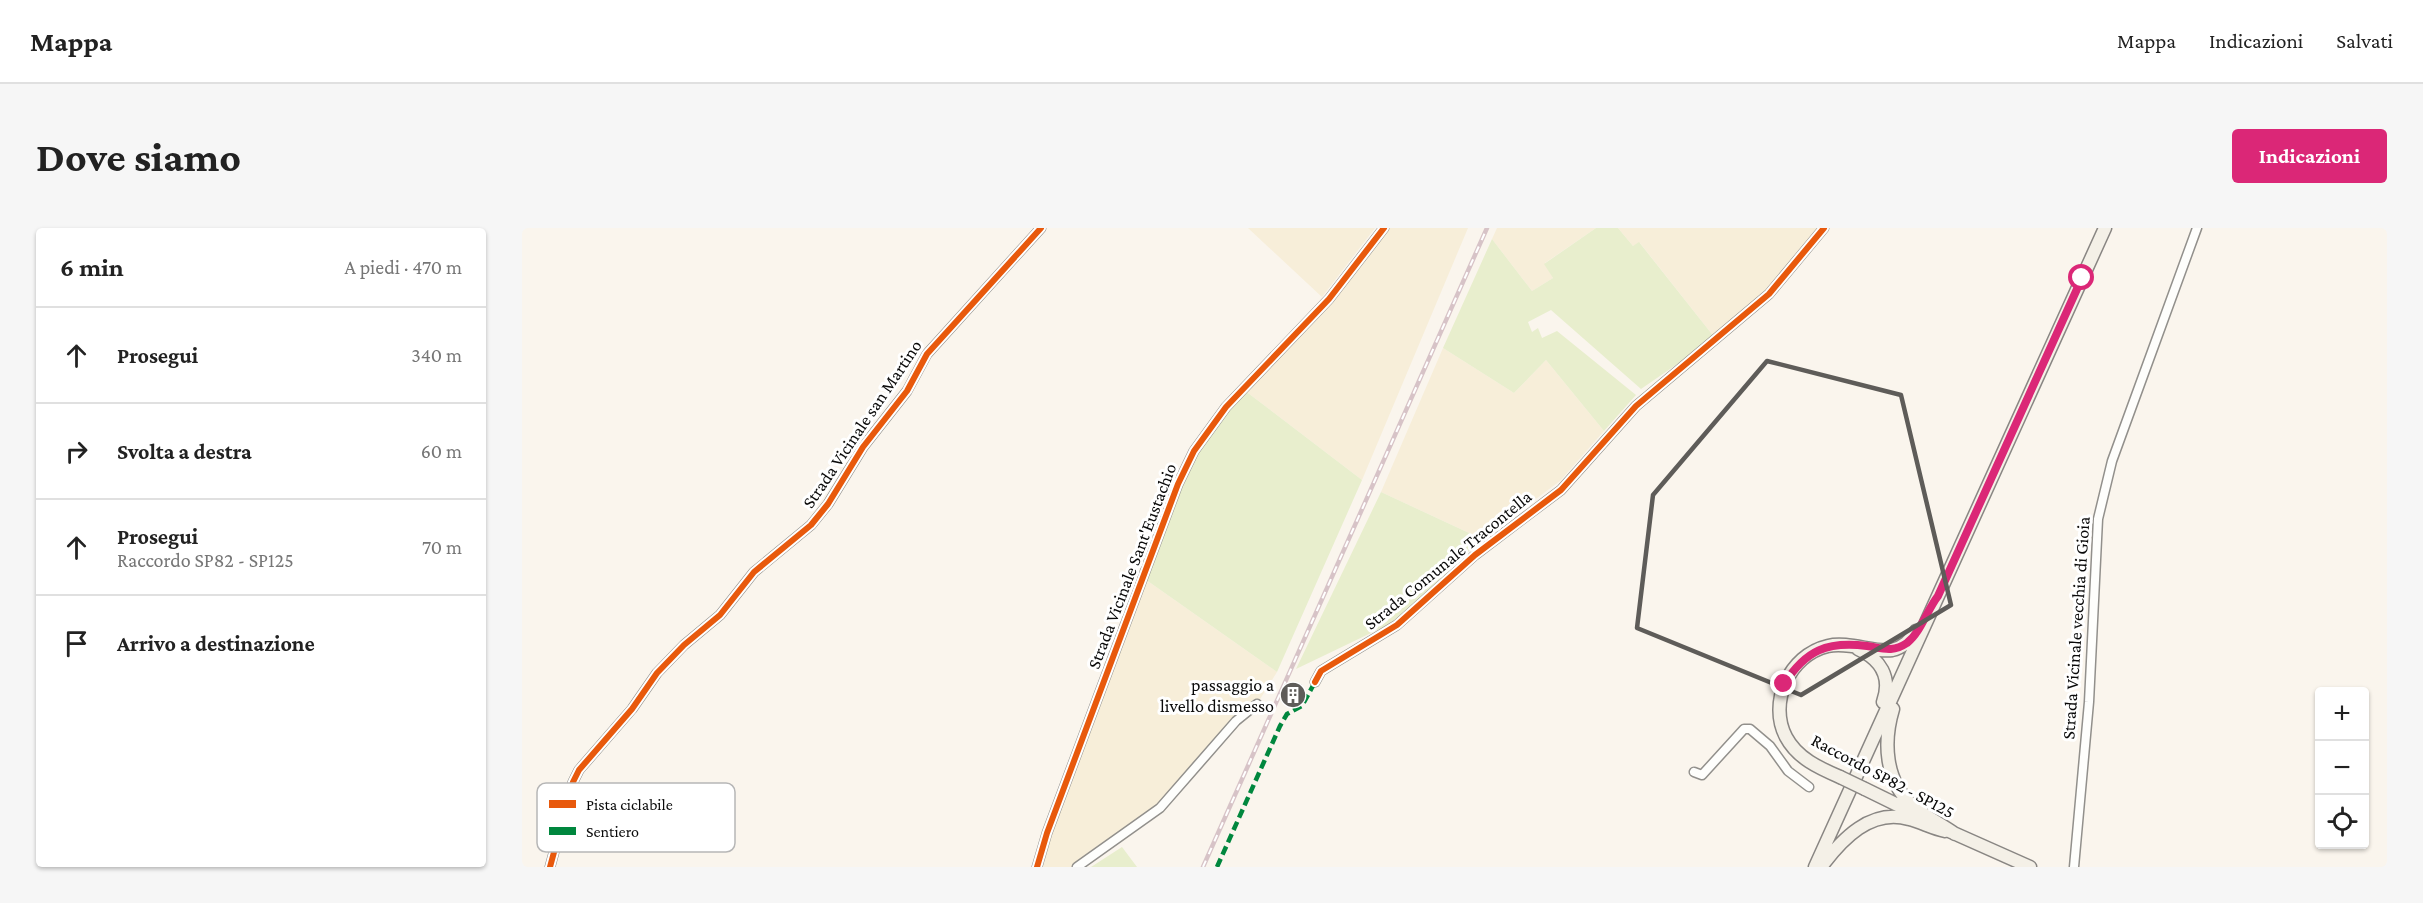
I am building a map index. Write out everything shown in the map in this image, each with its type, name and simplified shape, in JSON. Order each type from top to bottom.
[{"type":"main road","points":[[1815,867],[2105,228]]},
{"type":"main road","name":"Raccordo SP82 - SP125","points":[[1938,596],[1913,636],[1899,647],[1881,650],[1827,646],[1804,659],[1784,684],[1778,705],[1782,727],[1795,751],[1811,763],[1955,834],[2030,867]]},
{"type":"main road","points":[[1851,646],[1879,663],[1886,681],[1885,696],[1864,759]]},
{"type":"main road","points":[[1903,671],[1886,740],[1893,777],[1898,788],[1913,806],[1955,834]]},
{"type":"main road","points":[[1821,867],[1854,830],[1881,818],[1909,818],[1955,834]]},
{"type":"street","name":"Strada Vicinale san Martino","points":[[573,783],[579,770],[632,709],[665,665],[720,615],[754,572],[811,525],[828,504],[863,447],[907,391],[927,354],[1041,228]]},
{"type":"street","name":"Strada Vicinale Sant'Eustachio","points":[[1037,867],[1047,833],[1132,602],[1178,484],[1194,451],[1226,407],[1329,299],[1384,228]]},
{"type":"street","name":"Strada Comunale Tracontella","points":[[1315,682],[1321,671],[1397,625],[1475,555],[1561,490],[1636,406],[1769,294],[1824,228]]},
{"type":"street","name":"Strada Vicinale vecchia di Gioia","points":[[2074,867],[2089,702],[2098,519],[2112,461],[2197,228]]},
{"type":"street","points":[[1077,867],[1160,808],[1236,721],[1257,705]]},
{"type":"street","points":[[1694,772],[1702,775],[1744,729],[1750,729],[1770,746],[1788,771],[1809,787]]},
{"type":"street","name":"Strada Vicinale san Martino","points":[[550,867],[554,852]]},
{"type":"highlighted area","points":[[1767,361],[1901,395],[1951,605],[1801,695],[1637,628],[1653,495]]},
{"type":"shaded area","points":[[1248,228],[1375,228],[1322,297]]},
{"type":"shaded area","points":[[1384,228],[1468,228],[1362,480],[1244,390],[1289,344]]},
{"type":"shaded area","points":[[1497,228],[1596,228],[1545,263],[1553,278],[1532,291],[1492,239]]},
{"type":"shaded area","points":[[1618,228],[1823,228],[1774,288],[1715,338],[1640,243],[1633,246]]},
{"type":"shaded area","points":[[1443,348],[1514,393],[1546,360],[1604,431],[1560,481],[1482,539],[1381,492]]},
{"type":"shaded area","points":[[1142,577],[1277,672],[1257,704],[1160,808],[1077,867],[1040,867],[1086,728]]},
{"type":"green space","points":[[1596,228],[1618,228],[1633,246],[1639,242],[1715,338],[1641,389],[1551,310],[1528,322],[1532,332],[1538,328],[1542,338],[1557,331],[1636,395],[1604,431],[1546,360],[1514,393],[1443,348],[1492,239],[1532,291],[1553,278],[1544,264]]},
{"type":"green space","points":[[1244,390],[1362,480],[1277,672],[1142,577],[1199,442]]},
{"type":"green space","points":[[1381,492],[1482,539],[1396,621],[1296,669]]},
{"type":"green space","points":[[1122,847],[1137,867],[1091,867]]},
{"type":"railway","points":[[1203,867],[1487,228]]},
{"type":"marked path","points":[[1217,867],[1280,726],[1287,714],[1302,706],[1315,682]]},
{"type":"cycle path","points":[[573,783],[579,770],[632,709],[657,673],[684,645],[720,615],[754,572],[811,525],[828,504],[863,447],[907,391],[927,354],[1041,228]]},
{"type":"cycle path","points":[[1037,867],[1047,833],[1178,484],[1194,451],[1226,407],[1329,299],[1384,228]]},
{"type":"cycle path","points":[[1315,682],[1321,671],[1397,625],[1475,555],[1561,490],[1636,406],[1769,294],[1824,228]]},
{"type":"cycle path","points":[[550,867],[554,852]]},
{"type":"place","name":"passaggio a livello dismesso","points":[[1293,695]]},
{"type":"route","points":[[1784,684],[1804,659],[1821,648],[1842,645],[1891,650],[1907,642],[1913,636],[1938,596],[2082,278]]}]
